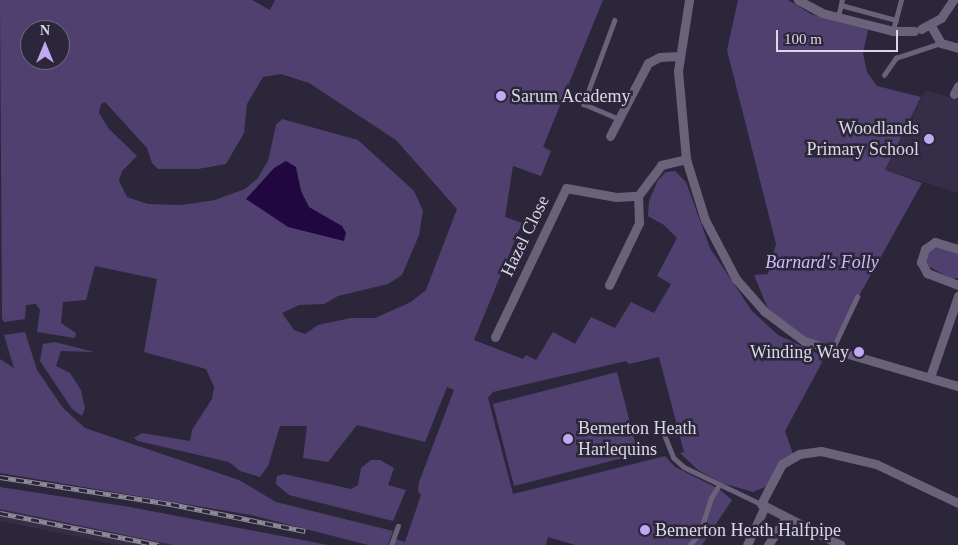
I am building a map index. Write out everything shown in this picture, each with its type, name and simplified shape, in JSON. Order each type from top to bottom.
[{"type":"street","points":[[689,0],[679,56],[678,101],[686,159],[693,188],[713,238],[746,292],[791,332],[832,351],[958,386]]},
{"type":"street","points":[[798,0],[838,16],[893,31],[922,29],[948,10],[953,0]]},
{"type":"street","points":[[922,29],[941,43],[958,48]]},
{"type":"street","points":[[610,136],[648,63],[660,57],[679,56]]},
{"type":"street","points":[[609,285],[639,223],[638,196],[661,165],[686,159]]},
{"type":"street","name":"Hazel Close","points":[[495,337],[566,188],[616,197],[638,196]]},
{"type":"street","points":[[958,249],[935,242],[925,249],[921,262],[927,272],[958,285]]},
{"type":"street","points":[[930,377],[958,296]]},
{"type":"street","points":[[747,545],[782,464],[799,454],[821,451],[867,460],[958,504]]},
{"type":"street","points":[[763,505],[841,545]]},
{"type":"street","points":[[768,545],[786,517]]},
{"type":"lane","points":[[893,31],[901,0]]},
{"type":"lane","points":[[838,16],[841,3],[896,20]]},
{"type":"lane","points":[[615,20],[584,104],[619,119]]},
{"type":"lane","points":[[884,75],[896,58],[941,43]]},
{"type":"lane","points":[[832,351],[857,297]]},
{"type":"lane","points":[[663,431],[679,463],[719,485],[763,505]]},
{"type":"lane","points":[[690,545],[700,532],[711,498],[719,485]]},
{"type":"lane","points":[[391,544],[398,526]]},
{"type":"shaded area","name":"Woodlands Primary School","points":[[926,90],[958,100],[958,193],[885,170]]},
{"type":"shaded area","points":[[286,161],[296,167],[301,191],[309,207],[342,226],[346,233],[344,241],[288,227],[246,199],[274,168]]},
{"type":"shaded area","points":[[0,509],[173,545],[118,545],[0,521]]},
{"type":"green space","points":[[0,0],[252,0],[270,10],[275,0],[603,0],[543,147],[551,151],[541,176],[513,166],[505,217],[522,223],[474,340],[523,359],[526,355],[536,360],[553,332],[575,344],[591,317],[615,328],[631,302],[654,313],[671,284],[657,276],[677,238],[664,225],[648,216],[649,201],[658,180],[666,172],[675,171],[686,182],[710,248],[752,311],[778,335],[825,357],[785,431],[793,454],[765,487],[753,492],[722,483],[698,470],[680,453],[684,452],[659,357],[629,364],[626,361],[493,392],[488,398],[513,494],[665,456],[675,467],[719,489],[732,500],[702,545],[575,545],[548,537],[546,545],[394,545],[396,539],[405,542],[421,495],[418,491],[419,482],[454,390],[447,387],[425,442],[357,425],[328,462],[303,458],[307,426],[280,426],[268,466],[260,477],[240,471],[229,462],[138,441],[134,438],[142,433],[190,441],[192,430],[212,399],[214,387],[206,369],[144,352],[157,279],[95,266],[86,300],[63,302],[61,323],[76,333],[75,338],[37,332],[40,310],[36,304],[26,305],[25,319],[4,322],[2,318]],"holes":[[[281,74],[309,83],[396,140],[457,209],[426,290],[411,302],[375,318],[351,318],[318,325],[305,334],[294,330],[282,313],[299,305],[324,304],[338,296],[388,284],[402,275],[419,235],[423,211],[414,191],[358,140],[282,119],[276,125],[268,161],[257,179],[245,189],[215,200],[182,205],[148,204],[127,197],[119,181],[122,171],[137,156],[109,129],[99,113],[101,104],[105,102],[147,148],[152,163],[158,169],[198,169],[226,164],[244,133],[247,104],[263,77]]]},
{"type":"green space","name":"Barnard's Folly","points":[[738,0],[788,0],[811,14],[868,30],[863,53],[867,72],[877,86],[921,97],[885,170],[922,183],[831,346],[806,338],[768,309],[754,275],[768,274],[776,244],[727,50]]},
{"type":"green space","points":[[939,246],[958,252],[958,278],[952,279],[926,265],[926,254]]},
{"type":"green space","points":[[25,332],[37,370],[63,408],[85,428],[239,480],[276,502],[393,531],[388,545],[368,545],[251,515],[0,473],[0,359],[14,368],[4,335]]},
{"type":"green space","points":[[55,342],[94,352],[61,351],[56,366],[70,373],[81,390],[85,408],[82,416],[72,409],[40,361],[43,344]]},
{"type":"green space","name":"Bemerton Heath Harlequins","points":[[617,372],[638,454],[514,486],[493,404]]},
{"type":"green space","points":[[371,460],[380,460],[394,468],[388,485],[406,490],[393,521],[289,495],[276,484],[277,476],[284,474],[351,489],[358,485],[361,468]]},
{"type":"green space","points":[[0,487],[130,507],[328,545],[173,545],[0,509]]},
{"type":"railway","points":[[0,477],[171,504],[305,531]]},
{"type":"railway","points":[[0,513],[159,545]]},
{"type":"place","name":"Sarum Academy","points":[[501,96]]},
{"type":"place","name":"Woodlands Primary School","points":[[929,139]]},
{"type":"place","name":"Winding Way","points":[[859,352]]},
{"type":"place","name":"Bemerton Heath Harlequins","points":[[568,439]]},
{"type":"place","name":"Bemerton Heath Halfpipe","points":[[645,530]]}]
